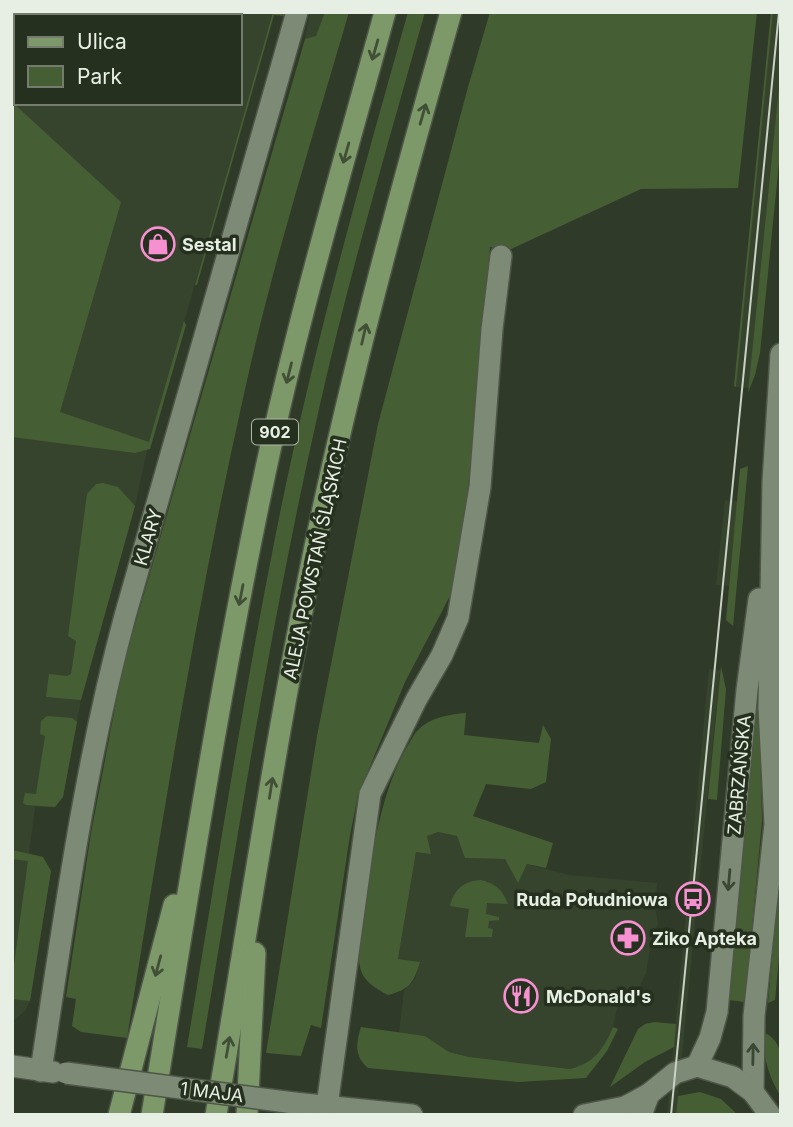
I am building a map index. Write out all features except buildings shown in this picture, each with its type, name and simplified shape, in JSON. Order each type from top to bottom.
[{"type":"main road","name":"902","points":[[152,1115],[206,781],[265,471],[315,266],[386,12]]},
{"type":"main road","name":"ALEJA POWSTAŃ ŚLĄSKICH","points":[[216,1115],[293,660],[326,495],[379,268],[451,12]]},
{"type":"main road","points":[[120,1115],[206,781]]},
{"type":"main road","points":[[247,1115],[260,855]]},
{"type":"street","name":"KLARY","points":[[41,1071],[101,708],[298,12]]},
{"type":"street","points":[[327,1106],[370,794],[458,618],[480,488],[492,329],[501,256]]},
{"type":"street","name":"ZABRZAŃSKA","points":[[753,1091],[754,1016],[775,824],[769,708],[773,482],[781,354]]},
{"type":"street","name":"ZABRZAŃSKA","points":[[697,1066],[710,1038],[717,1012],[747,690],[773,482]]},
{"type":"street","name":"1 MAJA","points":[[12,1066],[294,1103],[412,1115]]},
{"type":"street","points":[[584,1115],[625,1107],[649,1094],[675,1073],[697,1066],[724,1073],[753,1091],[770,1115]]},
{"type":"street","points":[[641,1115],[649,1094]]},
{"type":"shaded area","points":[[273,12],[147,451],[135,506],[81,700],[63,797],[55,807],[35,807],[29,853],[43,857],[51,871],[30,1001],[25,1011],[12,1022],[12,18],[14,16],[14,105],[242,105],[242,14],[17,14]]},
{"type":"shaded area","points":[[310,12],[349,12],[339,47],[305,39]]},
{"type":"shaded area","points":[[773,12],[781,12],[781,67],[749,388],[736,387]]},
{"type":"shaded area","points":[[725,500],[738,501],[729,586],[716,585]]},
{"type":"shaded area","points":[[709,669],[720,670],[676,1115],[667,1115]]},
{"type":"shaded area","points":[[438,832],[458,836],[465,858],[505,859],[518,882],[527,864],[569,875],[657,883],[655,907],[658,923],[646,973],[631,1005],[618,1003],[613,1027],[606,1043],[593,1060],[584,1066],[570,1069],[469,1057],[449,1052],[425,1036],[399,1033],[404,991],[415,979],[420,962],[398,959],[416,852],[426,836]]},
{"type":"green space","points":[[273,12],[284,12],[284,16],[274,15],[195,285]]},
{"type":"green space","points":[[325,12],[349,12],[267,298],[227,474],[181,715],[127,1038],[81,1032],[72,1026],[76,999],[66,997],[91,833],[123,666],[305,39],[316,36]]},
{"type":"green space","points":[[408,12],[425,12],[343,309],[302,488],[256,728],[202,1049],[187,1047],[250,669],[288,476],[335,276]]},
{"type":"green space","points":[[490,12],[757,12],[738,188],[641,189],[509,250],[490,247],[472,452],[462,538],[451,594],[405,682],[358,795],[321,1028],[311,1025],[301,1056],[266,1053],[317,736],[378,424]]},
{"type":"green space","points":[[773,12],[736,387],[734,386]]},
{"type":"green space","points":[[781,67],[781,143],[760,353],[748,393]]},
{"type":"green space","points":[[12,102],[121,202],[60,412],[149,442],[184,321],[186,325],[150,449],[135,453],[12,437]]},
{"type":"green space","points":[[748,466],[733,626],[726,620],[740,469]]},
{"type":"green space","points":[[96,484],[118,487],[135,506],[81,700],[46,697],[49,674],[71,674],[76,641],[68,636],[87,494]]},
{"type":"green space","points":[[721,666],[726,689],[717,800],[708,799]]},
{"type":"green space","points":[[755,708],[758,708],[759,712],[762,821],[745,1002],[728,1000]]},
{"type":"green space","points":[[466,713],[464,735],[539,743],[543,725],[551,739],[546,782],[531,789],[486,784],[473,816],[553,843],[546,868],[527,864],[518,883],[505,859],[465,858],[457,836],[438,832],[427,836],[431,854],[416,852],[398,959],[420,962],[410,984],[388,995],[364,977],[358,949],[374,844],[387,792],[408,745],[422,727],[433,720]]},
{"type":"green space","points":[[47,716],[72,718],[77,722],[63,797],[55,807],[26,805],[23,803],[25,793],[36,794],[45,736],[40,734],[41,721]]},
{"type":"green space","points":[[12,850],[43,857],[51,871],[30,1001],[12,999],[12,979],[28,861],[12,859]]},
{"type":"green space","points":[[781,859],[781,936],[775,1000],[768,1003]]},
{"type":"green space","points":[[481,880],[498,888],[508,904],[487,903],[486,914],[499,917],[499,920],[489,921],[488,928],[493,929],[492,937],[465,937],[469,909],[450,906],[461,887]]},
{"type":"green space","points":[[654,1022],[676,1024],[674,1047],[645,1062],[610,1087],[638,1029]]},
{"type":"green space","points":[[361,1027],[425,1036],[449,1052],[469,1057],[570,1069],[592,1059],[613,1027],[618,1029],[607,1051],[586,1078],[518,1082],[368,1068],[360,1059],[357,1049]]},
{"type":"green space","points":[[765,1033],[772,1038],[780,1052],[781,1097],[767,1066]]},
{"type":"green space","points":[[700,1092],[721,1099],[738,1115],[676,1115],[678,1096]]},
{"type":"tram line","points":[[671,1115],[779,12]]},
{"type":"place","name":"Sestal","points":[[158,244]]},
{"type":"place","name":"Ruda Południowa","points":[[693,899]]},
{"type":"place","name":"Ziko Apteka","points":[[628,938]]},
{"type":"place","name":"McDonald's","points":[[521,996]]}]
